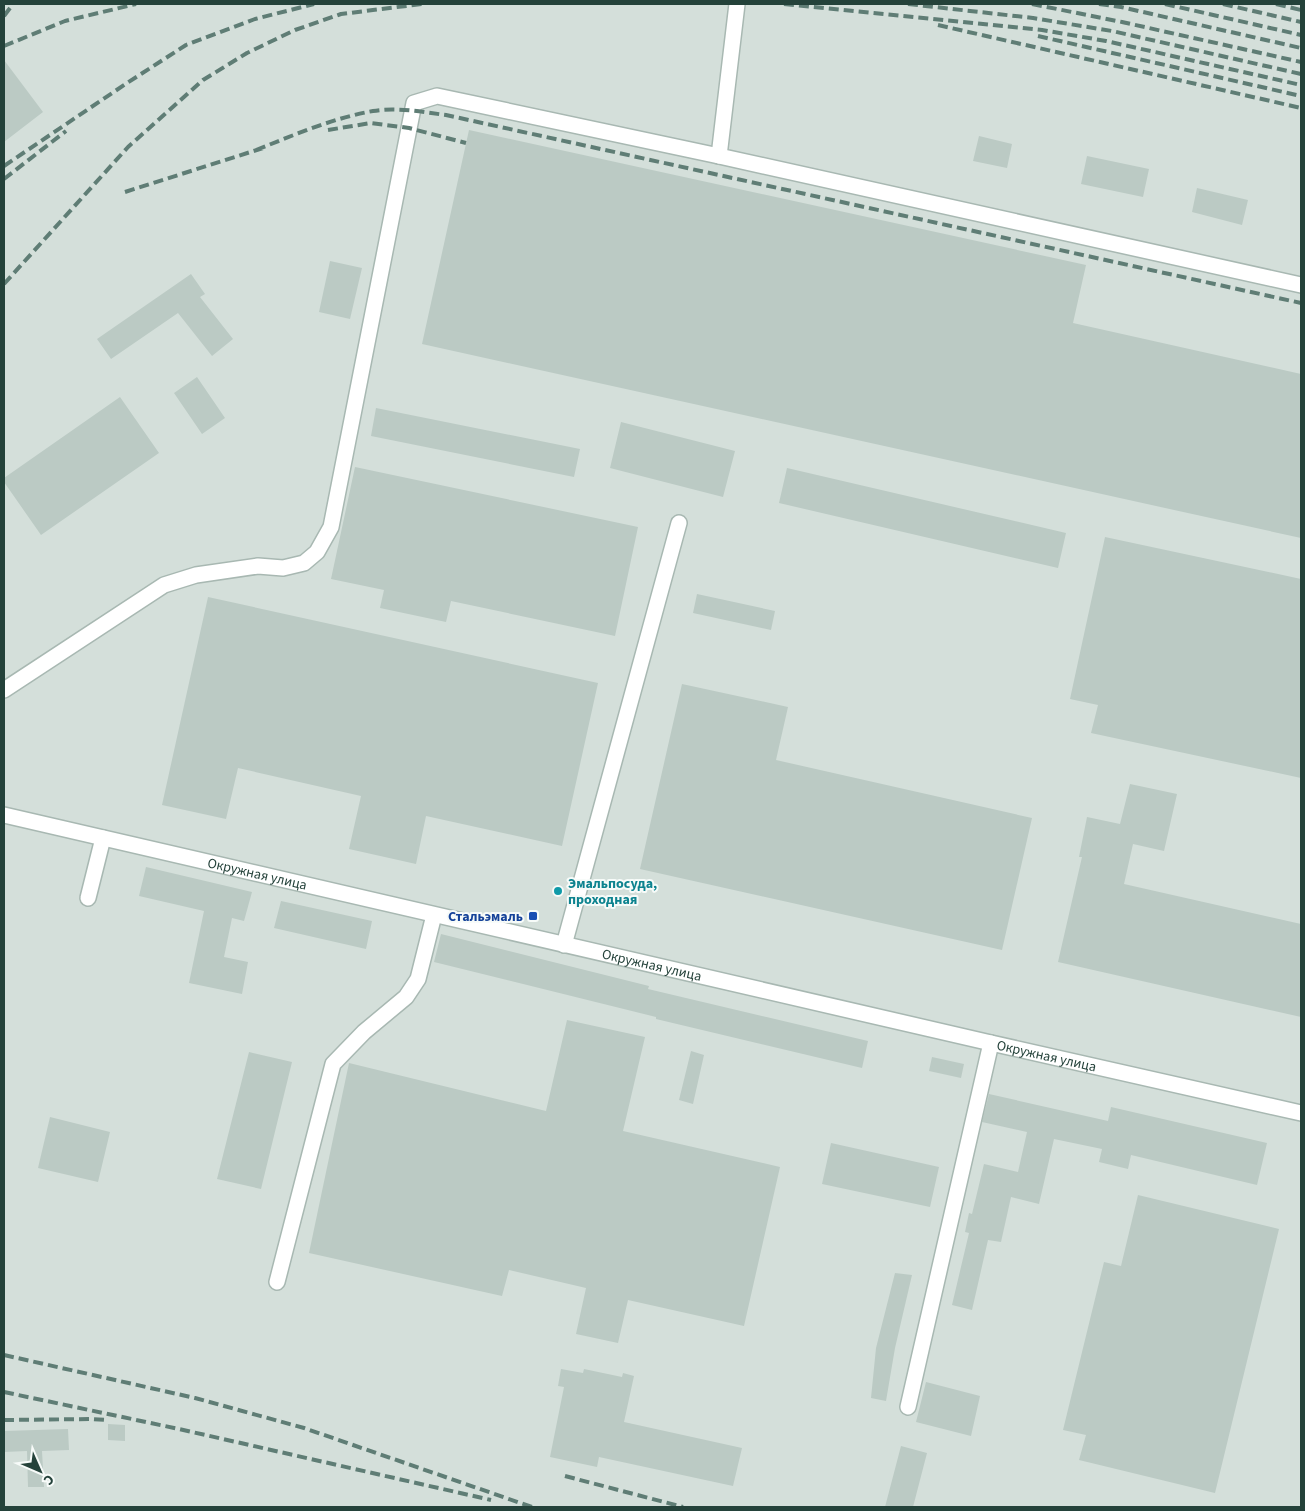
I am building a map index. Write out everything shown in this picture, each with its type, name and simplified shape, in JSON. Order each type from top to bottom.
[{"type":"street","points":[[719,156],[737,4]]},
{"type":"street","points":[[4,690],[164,585],[196,575],[258,566],[283,568],[304,563],[317,552],[331,527],[414,103],[437,96],[719,156],[1301,286]]},
{"type":"street","points":[[564,945],[679,523]]},
{"type":"street","name":"Окружная улица","points":[[4,815],[1301,1113]]},
{"type":"street","points":[[88,898],[103,838]]},
{"type":"street","points":[[277,1282],[334,1064],[364,1032],[406,998],[418,979],[434,915]]},
{"type":"street","points":[[908,1407],[991,1043]]},
{"type":"shaded area","points":[[4,4],[1301,4],[1301,1507],[4,1507]]},
{"type":"building","points":[[4,60],[43,112],[4,142]]},
{"type":"building","points":[[469,130],[1086,265],[1073,323],[1301,374],[1301,538],[422,344]]},
{"type":"building","points":[[979,136],[1012,144],[1007,168],[973,161]]},
{"type":"building","points":[[1087,156],[1149,169],[1143,197],[1081,184]]},
{"type":"building","points":[[1197,188],[1248,200],[1242,225],[1192,212]]},
{"type":"building","points":[[330,261],[362,268],[350,319],[319,312]]},
{"type":"building","points":[[191,274],[205,294],[200,297],[233,339],[212,356],[178,313],[111,359],[97,339]]},
{"type":"building","points":[[197,377],[225,418],[202,434],[174,393]]},
{"type":"building","points":[[120,397],[159,453],[41,535],[4,482],[4,478]]},
{"type":"building","points":[[376,408],[580,449],[574,477],[371,436]]},
{"type":"building","points":[[621,422],[735,451],[723,497],[610,468]]},
{"type":"building","points":[[355,467],[638,527],[615,636],[451,601],[446,622],[380,608],[384,590],[331,579]]},
{"type":"building","points":[[787,468],[1066,533],[1058,568],[779,503]]},
{"type":"building","points":[[1105,537],[1301,579],[1301,778],[1091,733],[1098,705],[1070,699]]},
{"type":"building","points":[[697,594],[775,611],[771,630],[693,613]]},
{"type":"building","points":[[208,597],[598,683],[562,846],[426,816],[416,864],[349,849],[361,796],[238,768],[226,819],[162,805]]},
{"type":"building","points":[[682,684],[788,707],[776,760],[1032,818],[1002,950],[640,869]]},
{"type":"building","points":[[1130,784],[1177,794],[1164,851],[1133,844],[1124,884],[1301,924],[1301,1017],[1058,962],[1082,857],[1079,857],[1087,817],[1120,824]]},
{"type":"building","points":[[146,867],[252,892],[244,921],[232,918],[224,957],[248,962],[242,994],[189,983],[204,911],[139,896]]},
{"type":"building","points":[[281,901],[372,921],[366,949],[274,928]]},
{"type":"building","points":[[441,934],[649,986],[648,989],[868,1041],[862,1068],[656,1019],[656,1017],[434,962]]},
{"type":"building","points":[[567,1020],[645,1037],[623,1131],[780,1167],[744,1326],[628,1300],[618,1343],[576,1334],[586,1288],[509,1270],[502,1296],[309,1253],[349,1063],[546,1111]]},
{"type":"building","points":[[691,1051],[704,1055],[693,1104],[679,1100]]},
{"type":"building","points":[[249,1052],[292,1062],[261,1189],[217,1179]]},
{"type":"building","points":[[932,1057],[964,1064],[961,1078],[929,1071]]},
{"type":"building","points":[[989,1094],[1108,1121],[1111,1107],[1267,1143],[1257,1185],[1131,1155],[1128,1169],[1099,1162],[1102,1149],[1054,1139],[1039,1204],[1011,1197],[1001,1242],[988,1240],[972,1310],[952,1305],[969,1233],[965,1232],[969,1213],[972,1214],[984,1164],[1018,1172],[1027,1132],[982,1122]]},
{"type":"building","points":[[50,1117],[110,1132],[98,1182],[38,1168]]},
{"type":"building","points":[[831,1143],[939,1167],[930,1207],[822,1184]]},
{"type":"building","points":[[1138,1195],[1279,1229],[1215,1493],[1079,1460],[1086,1435],[1063,1430],[1104,1262],[1121,1266]]},
{"type":"building","points":[[895,1273],[912,1275],[895,1348],[886,1401],[871,1398],[876,1348]]},
{"type":"building","points":[[561,1369],[583,1373],[584,1369],[622,1377],[623,1373],[634,1376],[624,1422],[742,1448],[733,1486],[599,1457],[597,1467],[550,1457],[564,1387],[558,1386]]},
{"type":"building","points":[[926,1382],[980,1396],[971,1436],[916,1422]]},
{"type":"building","points":[[108,1424],[125,1425],[125,1441],[108,1440]]},
{"type":"building","points":[[68,1429],[69,1450],[42,1451],[44,1487],[28,1487],[27,1451],[4,1452],[4,1431]]},
{"type":"building","points":[[901,1446],[927,1453],[913,1507],[885,1507]]},
{"type":"railway","points":[[4,16],[13,4]]},
{"type":"railway","points":[[4,46],[65,21],[136,4]]},
{"type":"railway","points":[[4,166],[186,45],[255,19],[314,4]]},
{"type":"railway","points":[[4,284],[128,147],[203,80],[247,53],[295,30],[341,14],[422,4]]},
{"type":"railway","points":[[784,4],[1042,30],[1106,41],[1301,85]]},
{"type":"railway","points":[[908,4],[1033,18],[1112,31],[1301,74]]},
{"type":"railway","points":[[1032,4],[1301,62]]},
{"type":"railway","points":[[1099,4],[1121,7],[1301,48]]},
{"type":"railway","points":[[1165,4],[1301,35]]},
{"type":"railway","points":[[1223,4],[1301,22]]},
{"type":"railway","points":[[1276,4],[1301,10]]},
{"type":"railway","points":[[938,25],[1301,108]]},
{"type":"railway","points":[[1038,36],[1301,96]]},
{"type":"railway","points":[[256,150],[328,122],[358,114],[382,110],[419,111],[446,115],[1301,303]]},
{"type":"railway","points":[[328,130],[371,123],[409,128],[466,143]]},
{"type":"railway","points":[[4,179],[66,131]]},
{"type":"railway","points":[[125,192],[263,148]]},
{"type":"railway","points":[[4,1355],[195,1398],[304,1428],[532,1507]]},
{"type":"railway","points":[[4,1392],[179,1429],[491,1500]]},
{"type":"railway","points":[[4,1420],[107,1420]]},
{"type":"railway","points":[[565,1476],[683,1507]]},
{"type":"place","name":"Эмальпосуда, проходная","points":[[558,891]]},
{"type":"place","name":"Стальэмаль","points":[[533,916]]}]
